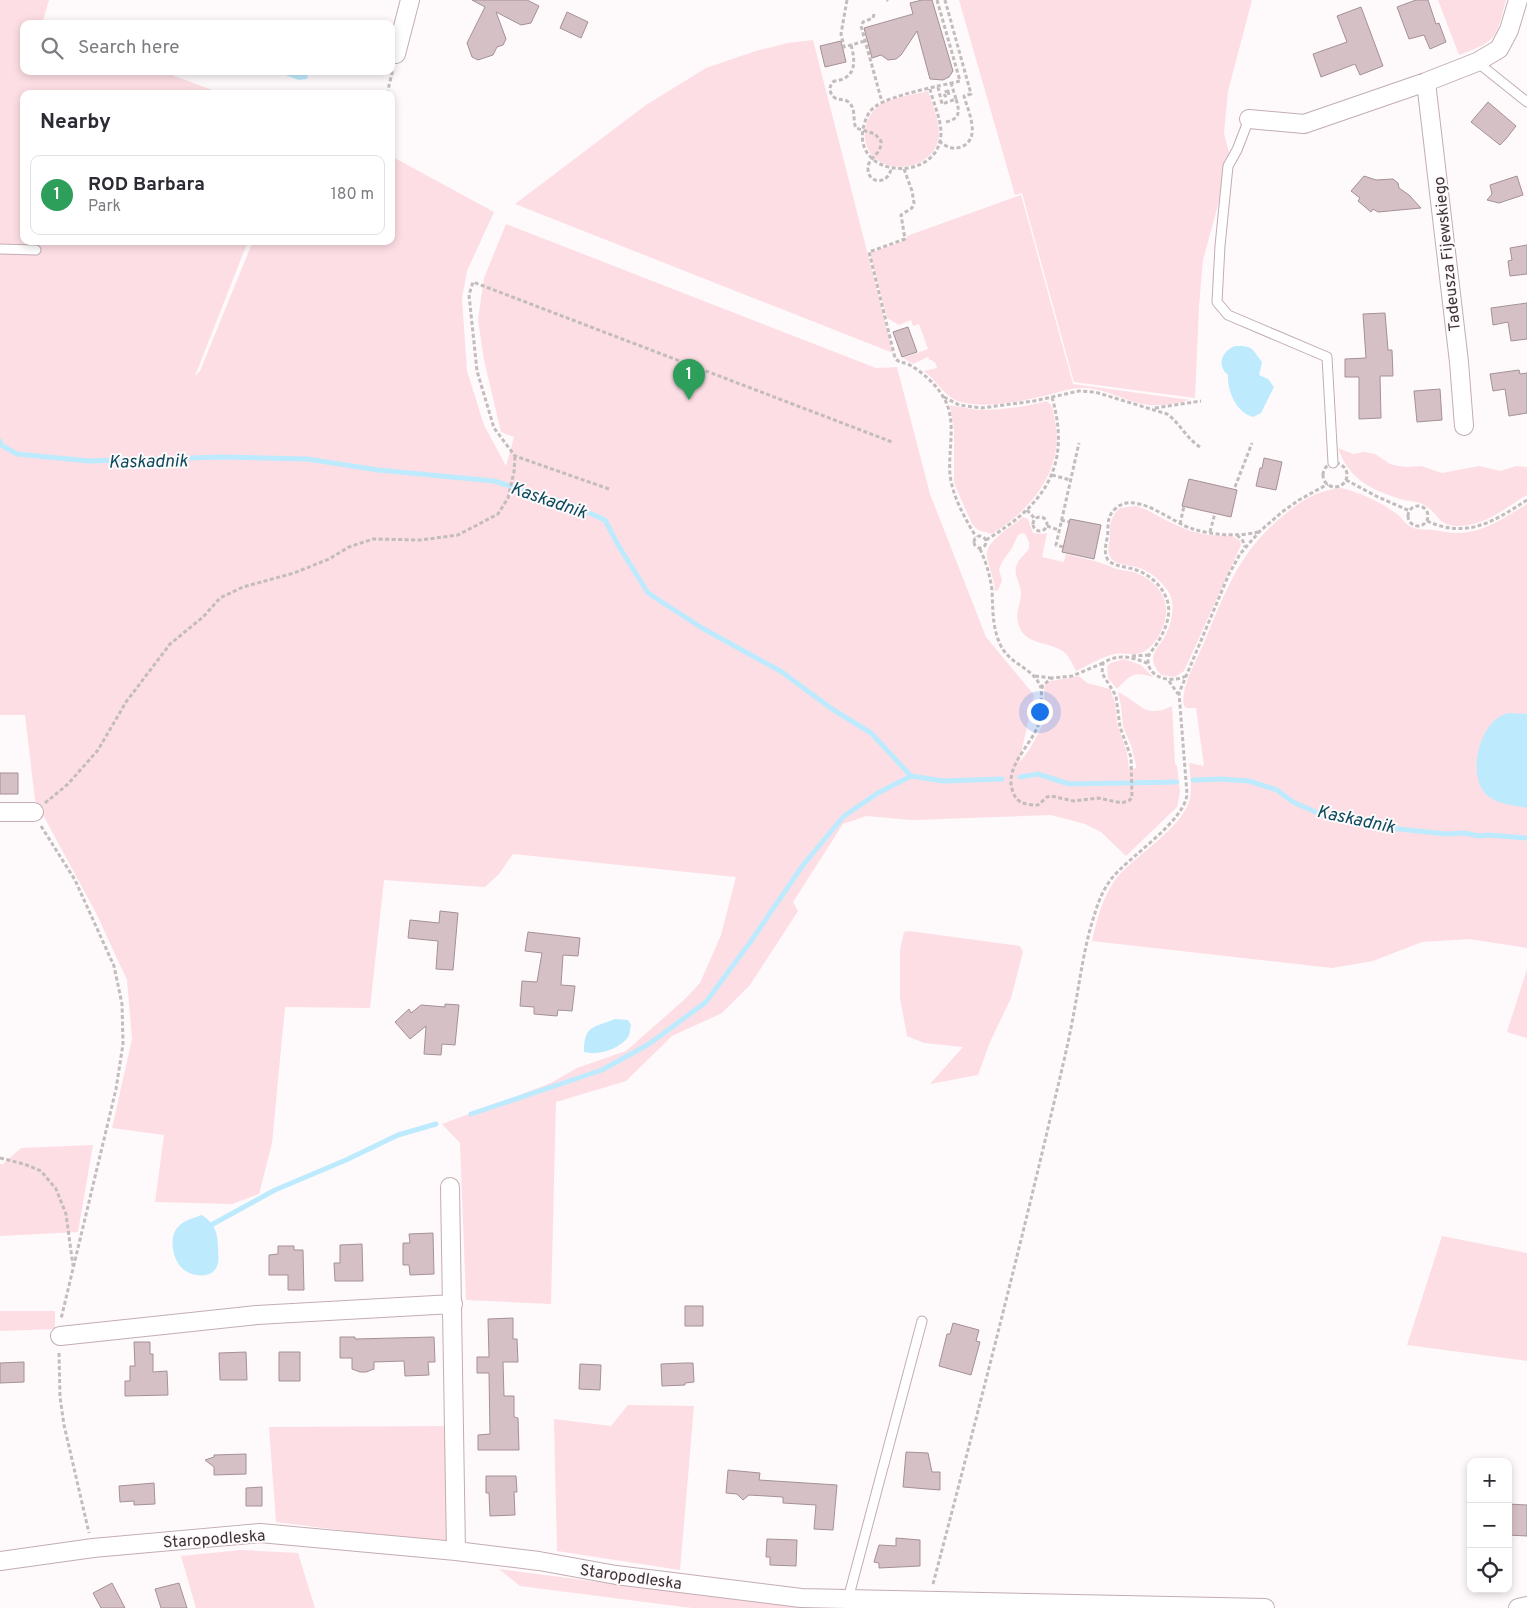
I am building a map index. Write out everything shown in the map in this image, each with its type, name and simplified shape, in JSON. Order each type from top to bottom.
[{"type":"street","points":[[396,54],[410,0]]},
{"type":"street","points":[[1249,119],[1304,124],[1426,82],[1477,62],[1499,49],[1510,30],[1518,0]]},
{"type":"street","name":"Tadeusza Fijewskiego","points":[[1426,82],[1459,362],[1464,426]]},
{"type":"street","points":[[0,812],[34,812]]},
{"type":"street","points":[[450,1187],[456,1551]]},
{"type":"street","points":[[60,1336],[256,1316],[453,1304]]},
{"type":"street","name":"Staropodleska","points":[[0,1561],[93,1548],[260,1533],[456,1551],[539,1561],[616,1575],[791,1597],[1265,1608]]},
{"type":"street","points":[[1518,1608],[1527,1606]]},
{"type":"lane","points":[[1477,62],[1527,102]]},
{"type":"lane","points":[[1249,119],[1237,150],[1228,166],[1219,254],[1217,302],[1228,315],[1328,357],[1333,463]]},
{"type":"lane","points":[[0,248],[36,250]]},
{"type":"lane","points":[[848,1599],[922,1321]]},
{"type":"path","points":[[848,0],[841,34],[844,47],[865,41]]},
{"type":"path","points":[[930,88],[940,127],[939,141],[933,154],[928,160],[904,169],[891,169],[882,165],[874,159],[864,142],[863,130],[869,112],[882,102],[930,88],[960,81],[937,0]]},
{"type":"path","points":[[939,141],[946,146],[957,148],[966,145],[971,140],[973,133],[973,126],[964,96],[971,94],[945,0]]},
{"type":"path","points":[[874,14],[873,18],[863,22],[861,26],[882,102]]},
{"type":"path","points":[[851,45],[854,60],[853,69],[846,78],[834,81],[830,86],[830,92],[835,98],[846,101],[851,105],[854,114],[853,119],[858,130],[875,134],[881,141],[880,150],[869,164],[870,176],[875,180],[885,180],[890,174],[891,169]]},
{"type":"path","points":[[395,58],[396,54]]},
{"type":"path","points":[[388,90],[391,75]]},
{"type":"path","points":[[946,122],[955,119],[959,115],[960,109],[951,83]]},
{"type":"path","points":[[944,85],[947,93]]},
{"type":"path","points":[[938,87],[942,104],[956,99]]},
{"type":"path","points":[[940,95],[954,91]]},
{"type":"path","points":[[904,169],[914,201],[912,208],[901,215],[904,239],[869,252],[895,358],[897,361],[908,364],[928,378],[946,402],[950,422],[952,486],[966,520],[976,537]]},
{"type":"path","points":[[609,489],[515,456],[494,428],[477,371],[469,295],[473,282],[892,442]]},
{"type":"path","points":[[941,395],[959,405],[981,408],[1010,405],[1079,391],[1095,392],[1167,414],[1174,418],[1190,441],[1200,447]]},
{"type":"path","points":[[980,549],[984,548],[986,540],[1027,510],[1040,496],[1052,475],[1058,454],[1059,434],[1052,397]]},
{"type":"path","points":[[1152,408],[1201,400]]},
{"type":"path","points":[[1063,547],[1056,545],[1079,443]]},
{"type":"path","points":[[1235,487],[1252,443]]},
{"type":"path","points":[[93,1548],[70,1458],[64,1425],[58,1358],[62,1316],[116,1090],[123,1044],[122,1004],[114,966],[75,880],[34,812],[68,784],[98,750],[126,702],[170,644],[203,617],[220,598],[243,587],[294,574],[349,547],[373,539],[421,540],[458,536],[498,514],[508,498],[514,472],[515,456]]},
{"type":"path","points":[[1052,475],[1071,480]]},
{"type":"path","points":[[1346,480],[1410,511]]},
{"type":"path","points":[[929,1601],[990,1366],[1048,1130],[1069,1039],[1091,925],[1097,906],[1111,879],[1180,813],[1185,805],[1187,794],[1179,696],[1230,574],[1245,548],[1259,532],[1288,508],[1328,484]]},
{"type":"path","points":[[1427,521],[1450,529],[1476,527],[1490,522],[1527,500]]},
{"type":"path","points":[[1149,664],[1149,655],[1166,625],[1169,612],[1168,599],[1149,576],[1136,570],[1116,566],[1108,560],[1105,548],[1107,522],[1116,508],[1131,503],[1155,509],[1180,524],[1210,532],[1249,534],[1259,532]]},
{"type":"path","points":[[1180,524],[1184,506]]},
{"type":"path","points":[[1416,506],[1421,506],[1428,513],[1427,521],[1421,526],[1416,526],[1408,518],[1410,511],[1416,506]]},
{"type":"path","points":[[1027,510],[1035,519]]},
{"type":"path","points":[[1210,532],[1215,513]]},
{"type":"path","points":[[1035,519],[1038,517],[1046,520],[1047,526]]},
{"type":"path","points":[[1035,519],[1033,524],[1034,528],[1038,531],[1042,531],[1047,526]]},
{"type":"path","points":[[1062,520],[1069,522]]},
{"type":"path","points":[[1047,526],[1059,530]]},
{"type":"path","points":[[1234,534],[1243,541],[1245,548]]},
{"type":"path","points":[[976,537],[980,536],[986,540]]},
{"type":"path","points":[[976,537],[974,544],[980,549],[990,579],[993,622],[1000,646],[1018,666],[1035,676],[1052,678],[1072,676],[1115,657],[1149,655]]},
{"type":"path","points":[[1130,656],[1149,664],[1156,674],[1168,681],[1179,696]]},
{"type":"path","points":[[1052,678],[1045,681],[1042,689],[1040,721],[1032,739],[1016,763],[1012,775],[1011,787],[1016,799],[1028,805],[1038,805],[1051,796],[1074,801],[1098,798],[1122,803],[1130,800],[1132,797],[1131,757],[1120,727],[1116,696],[1102,673],[1103,663]]},
{"type":"path","points":[[1089,668],[1102,673]]},
{"type":"path","points":[[1035,676],[1042,689]]},
{"type":"path","points":[[1168,681],[1178,680],[1186,676]]},
{"type":"path","points":[[0,1158],[24,1164],[41,1171],[56,1189],[66,1214],[73,1269]]},
{"type":"shaded area","points":[[0,0],[49,0],[43,20],[20,20],[20,75],[172,75],[212,90],[20,90],[20,245],[246,245],[195,376],[200,371],[251,245],[395,245],[395,158],[494,212],[467,271],[462,298],[467,371],[484,425],[506,466],[514,437],[501,432],[484,360],[478,320],[484,278],[506,224],[876,368],[897,367],[930,494],[986,637],[1034,695],[1019,762],[1031,747],[1044,720],[1044,691],[1046,683],[1079,676],[1087,683],[1110,689],[1115,702],[1117,723],[1127,753],[1129,769],[1136,768],[1136,765],[1131,745],[1123,727],[1118,692],[1148,710],[1163,710],[1172,706],[1175,764],[1177,766],[1180,792],[1177,807],[1126,856],[1101,832],[1085,824],[1051,815],[912,820],[866,816],[843,824],[793,902],[798,911],[750,985],[722,1013],[672,1036],[626,1081],[556,1102],[551,1304],[466,1300],[460,1143],[442,1124],[551,1083],[577,1068],[626,1051],[685,999],[700,983],[721,935],[736,877],[513,854],[499,874],[485,887],[384,880],[370,1008],[285,1007],[272,1143],[259,1194],[232,1204],[155,1202],[164,1135],[112,1128],[132,1039],[127,980],[96,913],[35,800],[25,715],[0,715]]},
{"type":"shaded area","points":[[959,0],[1252,0],[1228,91],[1224,134],[1229,152],[1224,183],[1203,260],[1195,398],[1074,382],[1022,193],[1015,195]]},
{"type":"shaded area","points":[[1438,0],[1506,0],[1500,23],[1493,37],[1481,46],[1459,55]]},
{"type":"shaded area","points":[[813,40],[893,353],[515,204],[646,105],[706,68],[756,51],[788,43]]},
{"type":"shaded area","points":[[928,91],[939,131],[934,150],[924,160],[912,165],[898,167],[885,164],[874,157],[866,146],[865,130],[872,113],[880,105],[891,100]]},
{"type":"shaded area","points":[[1021,195],[1073,384],[1190,400],[1180,403],[1148,405],[1099,390],[1082,388],[1069,389],[1006,403],[985,405],[965,403],[952,398],[924,371],[937,368],[935,362],[928,357],[913,364],[903,358],[928,349],[919,324],[913,326],[911,320],[899,325],[887,318],[870,253],[906,240],[907,236]]},
{"type":"shaded area","points":[[1046,401],[1054,412],[1057,439],[1055,456],[1050,472],[1032,500],[1020,513],[992,534],[978,530],[972,524],[954,483],[954,430],[950,406],[977,410],[997,409]]},
{"type":"shaded area","points":[[1338,448],[1353,454],[1365,452],[1375,454],[1390,464],[1398,466],[1421,466],[1442,473],[1479,466],[1500,471],[1516,466],[1527,467],[1527,495],[1488,519],[1471,525],[1448,525],[1424,505],[1382,493],[1364,483],[1349,468]]},
{"type":"shaded area","points":[[1341,488],[1356,492],[1377,502],[1397,514],[1414,528],[1451,533],[1467,532],[1485,527],[1527,504],[1527,948],[1469,939],[1422,942],[1373,961],[1332,968],[1092,941],[1103,902],[1110,887],[1123,871],[1169,831],[1186,809],[1191,794],[1189,763],[1204,766],[1196,708],[1184,706],[1184,692],[1186,683],[1234,574],[1268,529],[1291,509],[1317,494]]},
{"type":"shaded area","points":[[1136,506],[1190,531],[1208,535],[1232,536],[1240,541],[1241,545],[1184,671],[1175,677],[1161,675],[1153,661],[1155,652],[1167,633],[1171,621],[1173,608],[1171,596],[1160,581],[1149,573],[1138,567],[1114,561],[1108,552],[1114,514],[1120,508]]},
{"type":"shaded area","points":[[1023,517],[1028,519],[1033,533],[1047,533],[1042,557],[1064,562],[1066,554],[1084,558],[1117,569],[1131,571],[1143,576],[1155,585],[1166,604],[1166,612],[1162,628],[1152,645],[1141,653],[1110,655],[1076,671],[1064,652],[1025,636],[1017,619],[1021,593],[1016,567],[1028,549],[1028,540],[1025,534],[1018,535],[1002,562],[999,569],[1002,581],[998,590],[995,591],[987,556],[990,545]]},
{"type":"shaded area","points":[[1124,659],[1141,665],[1153,677],[1136,674],[1117,689],[1108,678],[1107,666]]},
{"type":"shaded area","points":[[909,931],[1020,946],[1023,952],[1011,998],[990,1042],[978,1075],[930,1084],[963,1047],[924,1043],[907,1036],[900,998],[900,950],[904,932]]},
{"type":"shaded area","points":[[1527,969],[1527,1038],[1507,1032]]},
{"type":"shaded area","points":[[93,1145],[78,1232],[0,1236],[0,1164],[3,1164],[21,1148]]},
{"type":"shaded area","points":[[1442,1236],[1527,1253],[1527,1361],[1407,1345]]},
{"type":"shaded area","points":[[0,1311],[55,1311],[55,1329],[0,1331]]},
{"type":"shaded area","points":[[628,1405],[694,1406],[680,1570],[557,1551],[554,1419],[611,1426]]},
{"type":"shaded area","points":[[451,1426],[450,1544],[276,1522],[269,1427]]},
{"type":"shaded area","points":[[241,1550],[298,1553],[315,1608],[196,1608],[181,1556]]},
{"type":"shaded area","points":[[499,1569],[630,1586],[805,1605],[923,1608],[692,1608],[520,1586]]},
{"type":"water","points":[[286,75],[308,75],[307,79],[299,80]]},
{"type":"water","points":[[1235,346],[1249,347],[1254,351],[1262,362],[1259,375],[1268,379],[1274,387],[1261,413],[1253,417],[1242,411],[1234,401],[1229,388],[1228,375],[1222,367],[1224,355],[1230,348]]},
{"type":"water","points":[[1509,713],[1527,714],[1527,808],[1493,799],[1484,792],[1479,782],[1477,759],[1484,734],[1499,717]]},
{"type":"water","points":[[615,1019],[628,1020],[631,1025],[629,1036],[614,1048],[596,1053],[584,1052],[584,1043],[588,1032],[596,1026]]},
{"type":"water","points":[[202,1215],[215,1229],[218,1263],[213,1272],[198,1275],[187,1272],[180,1265],[174,1255],[173,1237],[180,1225]]},
{"type":"building","points":[[472,0],[527,0],[539,6],[531,23],[521,25],[496,12],[506,39],[503,45],[497,47],[493,55],[478,60],[472,57],[467,43],[485,7]]},
{"type":"building","points":[[932,0],[953,71],[949,77],[943,80],[930,79],[917,31],[901,55],[896,59],[888,60],[881,55],[872,58],[864,28],[913,14],[910,3]]},
{"type":"building","points":[[1416,0],[1428,0],[1436,24],[1439,23],[1446,42],[1430,49],[1424,35],[1409,39],[1397,7]]},
{"type":"building","points":[[1361,7],[1383,66],[1360,75],[1355,64],[1321,77],[1313,54],[1347,42],[1337,16]]},
{"type":"building","points":[[567,12],[588,22],[581,38],[560,28]]},
{"type":"building","points":[[841,41],[846,62],[825,67],[820,46]]},
{"type":"building","points":[[1488,102],[1516,126],[1500,145],[1471,122]]},
{"type":"building","points":[[1364,176],[1376,180],[1393,179],[1398,183],[1399,188],[1409,195],[1421,208],[1378,212],[1373,209],[1371,212],[1358,201],[1360,198],[1351,191]]},
{"type":"building","points":[[1517,176],[1523,195],[1499,203],[1487,200],[1492,194],[1490,185]]},
{"type":"building","points":[[1527,245],[1527,274],[1510,276],[1508,261],[1512,260],[1510,248]]},
{"type":"building","points":[[1527,303],[1527,339],[1511,341],[1508,322],[1493,325],[1491,308]]},
{"type":"building","points":[[1385,313],[1388,350],[1392,350],[1393,376],[1380,376],[1381,418],[1359,419],[1359,377],[1345,377],[1345,359],[1366,358],[1363,314]]},
{"type":"building","points":[[908,327],[917,352],[902,357],[893,332]]},
{"type":"building","points":[[1519,370],[1520,374],[1527,373],[1527,413],[1509,416],[1505,389],[1493,391],[1490,374]]},
{"type":"building","points":[[1440,389],[1442,420],[1417,422],[1414,391]]},
{"type":"building","points":[[1264,458],[1282,462],[1276,490],[1256,486]]},
{"type":"building","points":[[1189,479],[1237,490],[1231,517],[1182,506]]},
{"type":"building","points":[[1070,519],[1101,525],[1094,559],[1062,552]]},
{"type":"building","points":[[0,773],[18,773],[18,794],[0,794]]},
{"type":"building","points":[[440,911],[458,913],[453,970],[436,969],[438,941],[408,938],[410,920],[439,923]]},
{"type":"building","points":[[528,932],[580,938],[578,956],[563,955],[561,985],[575,986],[572,1011],[558,1010],[557,1016],[534,1014],[534,1007],[520,1006],[522,981],[537,982],[542,953],[525,951]]},
{"type":"building","points":[[445,1004],[459,1005],[455,1045],[442,1044],[441,1055],[424,1054],[426,1026],[410,1039],[395,1022],[409,1009],[411,1013],[421,1005],[445,1007]]},
{"type":"building","points":[[433,1233],[434,1274],[410,1275],[409,1265],[403,1265],[403,1243],[410,1243],[409,1234]]},
{"type":"building","points":[[362,1244],[363,1281],[335,1281],[334,1263],[340,1263],[340,1245]]},
{"type":"building","points":[[278,1246],[294,1246],[294,1250],[303,1250],[304,1290],[288,1290],[288,1275],[269,1275],[269,1255],[278,1254]]},
{"type":"building","points":[[685,1306],[703,1306],[703,1326],[685,1326]]},
{"type":"building","points":[[513,1318],[513,1339],[517,1339],[518,1362],[503,1362],[504,1396],[514,1396],[514,1417],[518,1418],[519,1450],[478,1450],[478,1435],[490,1434],[489,1373],[477,1373],[477,1357],[489,1357],[488,1319]]},
{"type":"building","points":[[953,1323],[979,1330],[976,1341],[980,1342],[971,1375],[939,1366],[947,1334],[950,1334]]},
{"type":"building","points":[[340,1337],[355,1337],[355,1339],[434,1337],[435,1362],[428,1362],[429,1375],[405,1376],[404,1361],[374,1362],[374,1369],[360,1372],[352,1369],[352,1358],[340,1358]]},
{"type":"building","points":[[134,1342],[150,1342],[150,1354],[153,1354],[153,1372],[167,1371],[168,1395],[125,1396],[125,1381],[130,1381],[130,1366],[135,1366]]},
{"type":"building","points":[[246,1352],[247,1380],[220,1380],[219,1353]]},
{"type":"building","points":[[279,1352],[300,1352],[300,1381],[279,1381]]},
{"type":"building","points":[[24,1362],[24,1382],[0,1383],[0,1363]]},
{"type":"building","points":[[693,1363],[694,1382],[685,1383],[685,1385],[662,1386],[661,1364]]},
{"type":"building","points":[[580,1364],[601,1365],[600,1390],[579,1389]]},
{"type":"building","points":[[906,1452],[928,1453],[932,1472],[940,1472],[940,1490],[903,1487]]},
{"type":"building","points":[[246,1454],[246,1474],[214,1475],[214,1467],[205,1460],[214,1457],[214,1455]]},
{"type":"building","points":[[728,1470],[760,1473],[759,1480],[837,1485],[833,1530],[814,1529],[816,1505],[783,1503],[783,1497],[749,1495],[743,1500],[737,1494],[726,1493]]},
{"type":"building","points":[[486,1476],[516,1476],[517,1492],[514,1492],[515,1515],[490,1516],[489,1493],[486,1493]]},
{"type":"building","points":[[154,1483],[155,1504],[134,1505],[134,1501],[120,1502],[119,1486]]},
{"type":"building","points":[[262,1487],[262,1506],[246,1506],[246,1488]]},
{"type":"building","points":[[1512,1504],[1527,1505],[1527,1536],[1512,1535]]},
{"type":"building","points":[[896,1538],[920,1540],[920,1566],[879,1568],[879,1563],[874,1562],[879,1545],[896,1546]]},
{"type":"building","points":[[767,1539],[797,1540],[796,1566],[770,1565],[770,1557],[766,1557]]},
{"type":"building","points":[[112,1583],[125,1608],[101,1608],[93,1593]]},
{"type":"building","points":[[179,1583],[187,1608],[161,1608],[155,1589]]},
{"type":"waterway","name":"Kaskadnik","points":[[0,441],[1,445],[17,454],[89,461],[223,457],[307,459],[378,470],[494,481],[572,505],[605,520],[648,593],[702,628],[782,672],[832,709],[871,733],[911,776],[943,781],[1002,779]]},
{"type":"waterway","name":"Kaskadnik","points":[[1020,777],[1038,774],[1069,784],[1177,782]]},
{"type":"waterway","points":[[471,1114],[602,1070],[649,1044],[706,1002],[803,865],[844,816],[878,793],[911,776]]},
{"type":"waterway","name":"Kaskadnik","points":[[1193,780],[1249,781],[1277,790],[1293,802],[1327,817],[1351,817],[1390,828],[1446,834],[1464,833],[1479,836],[1527,838]]},
{"type":"waterway","points":[[213,1224],[275,1190],[346,1160],[398,1135],[436,1124]]},
{"type":"place","name":"ROD Barbara","points":[[689,400]]}]
